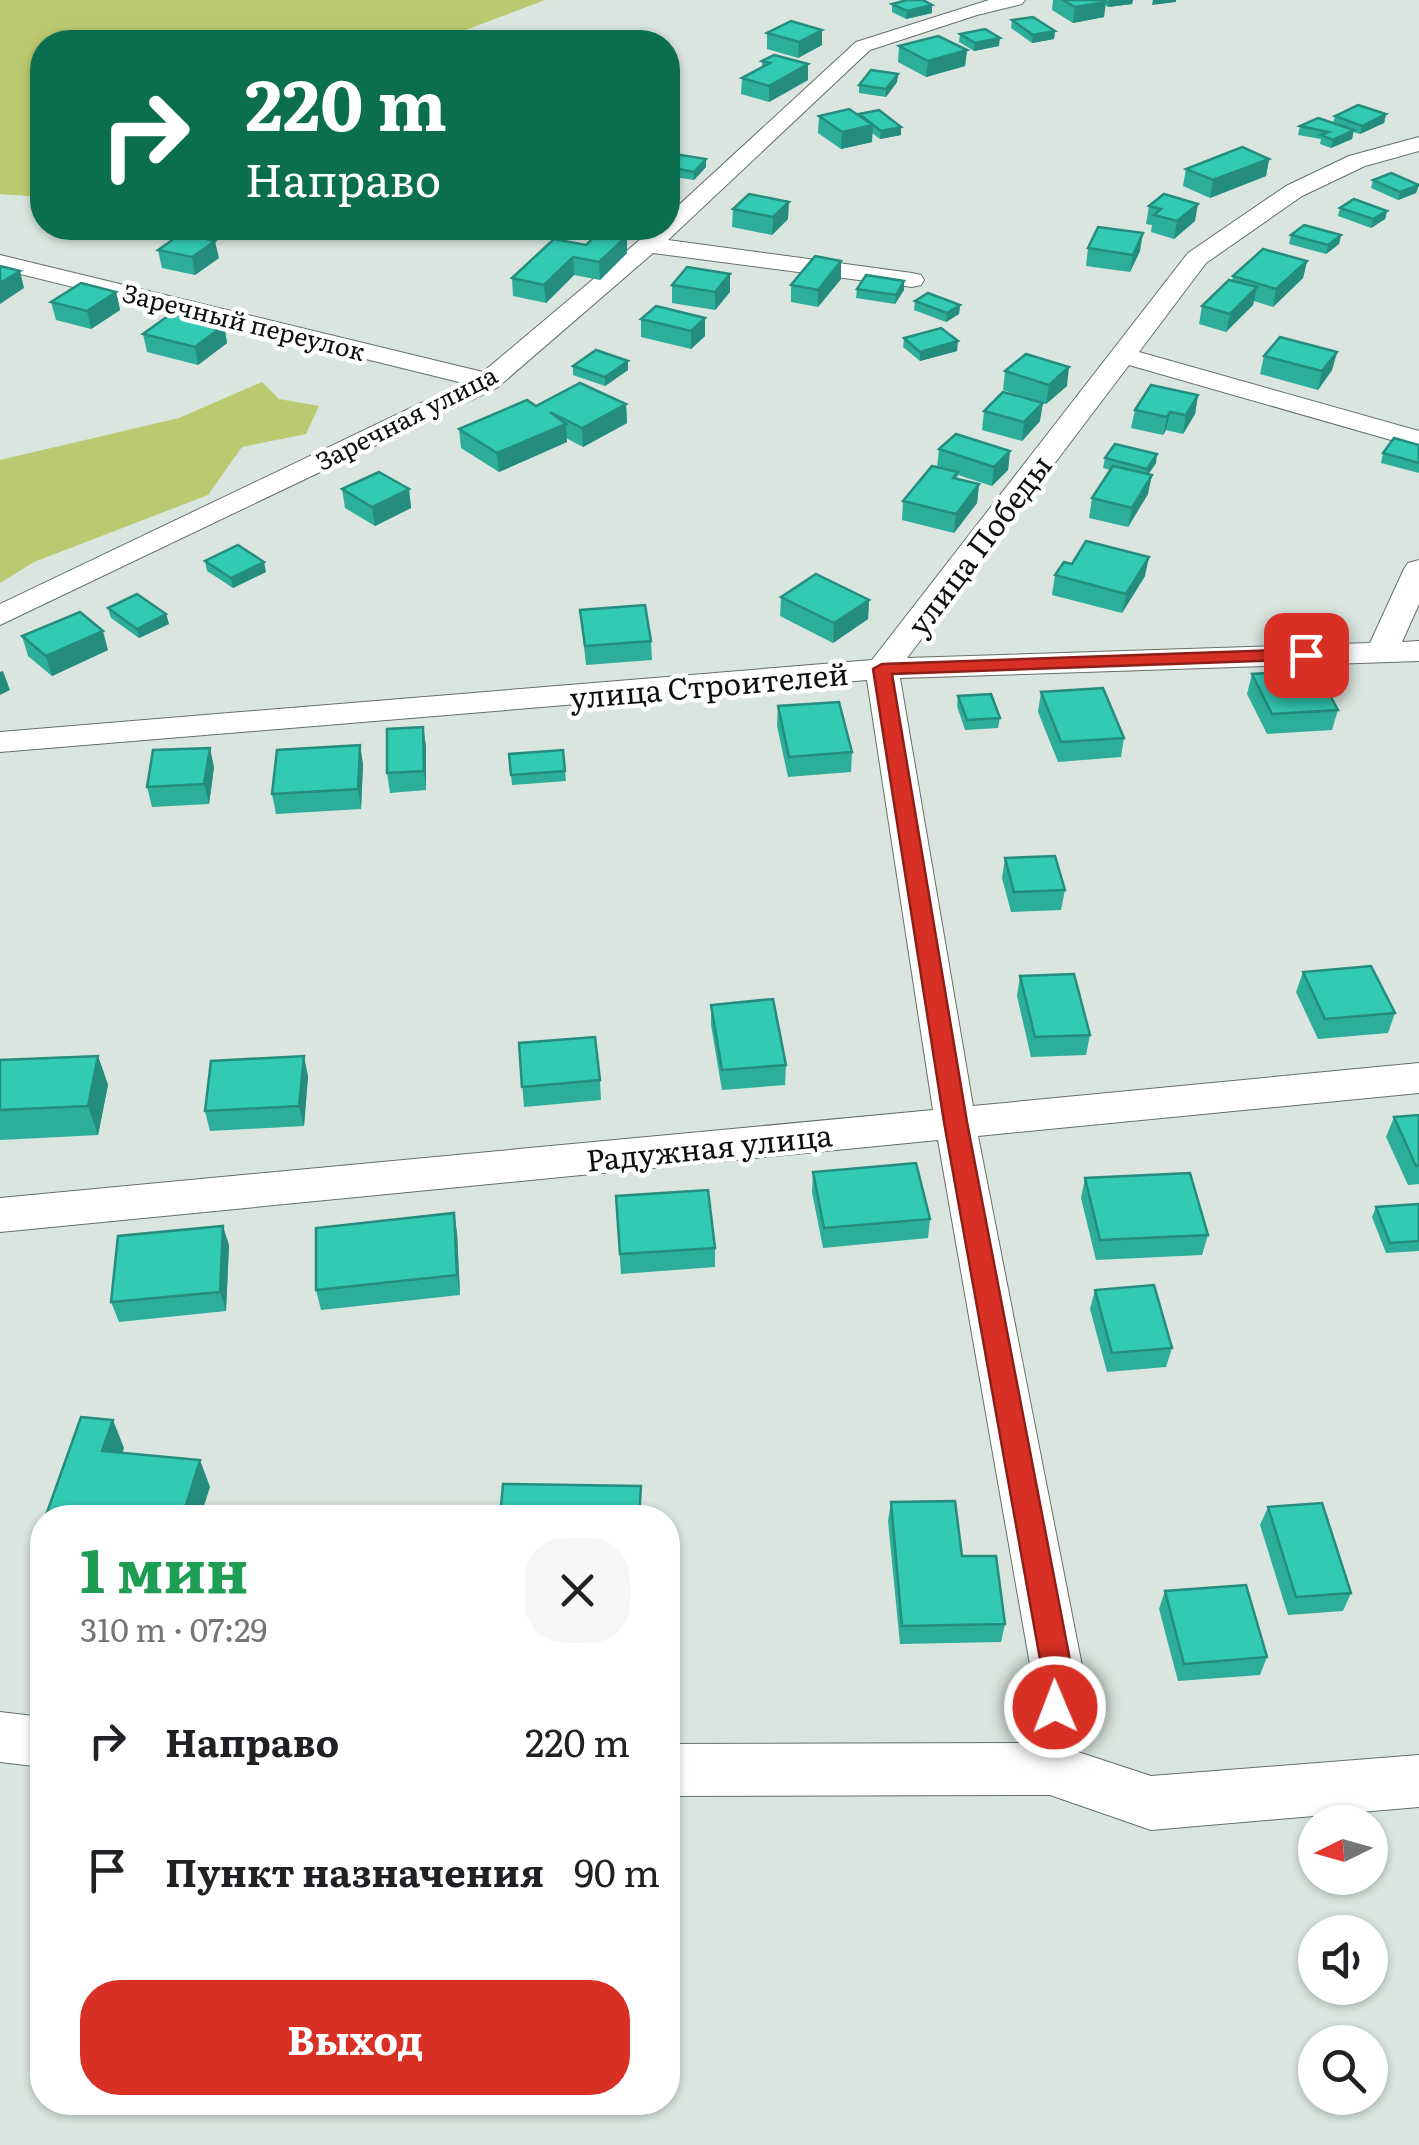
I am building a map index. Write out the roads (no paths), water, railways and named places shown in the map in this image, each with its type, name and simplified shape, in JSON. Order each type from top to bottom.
[{"type":"street","name":"Заречная улица","points":[[680,216],[862,46],[971,10],[1016,0]]},
{"type":"street","name":"улица Победы","points":[[882,669],[1198,258],[1294,191],[1357,161],[1419,144]]},
{"type":"street","name":"Заречная улица","points":[[0,616],[488,381],[654,240]]},
{"type":"street","points":[[648,246],[912,280]]},
{"type":"street","name":"Заречный переулок","points":[[0,262],[488,381]]},
{"type":"street","points":[[1122,355],[1419,440]]},
{"type":"street","points":[[1382,652],[1419,569]]},
{"type":"street","name":"улица Строителей","points":[[0,742],[882,669],[1419,651]]},
{"type":"street","points":[[882,669],[955,1122],[1058,1676],[1050,1769]]},
{"type":"street","name":"Радужная улица","points":[[0,1214],[1419,1078]]},
{"type":"street","points":[[0,1737],[30,1741]]},
{"type":"street","points":[[680,1770],[1050,1769],[1151,1803],[1419,1781]]}]
